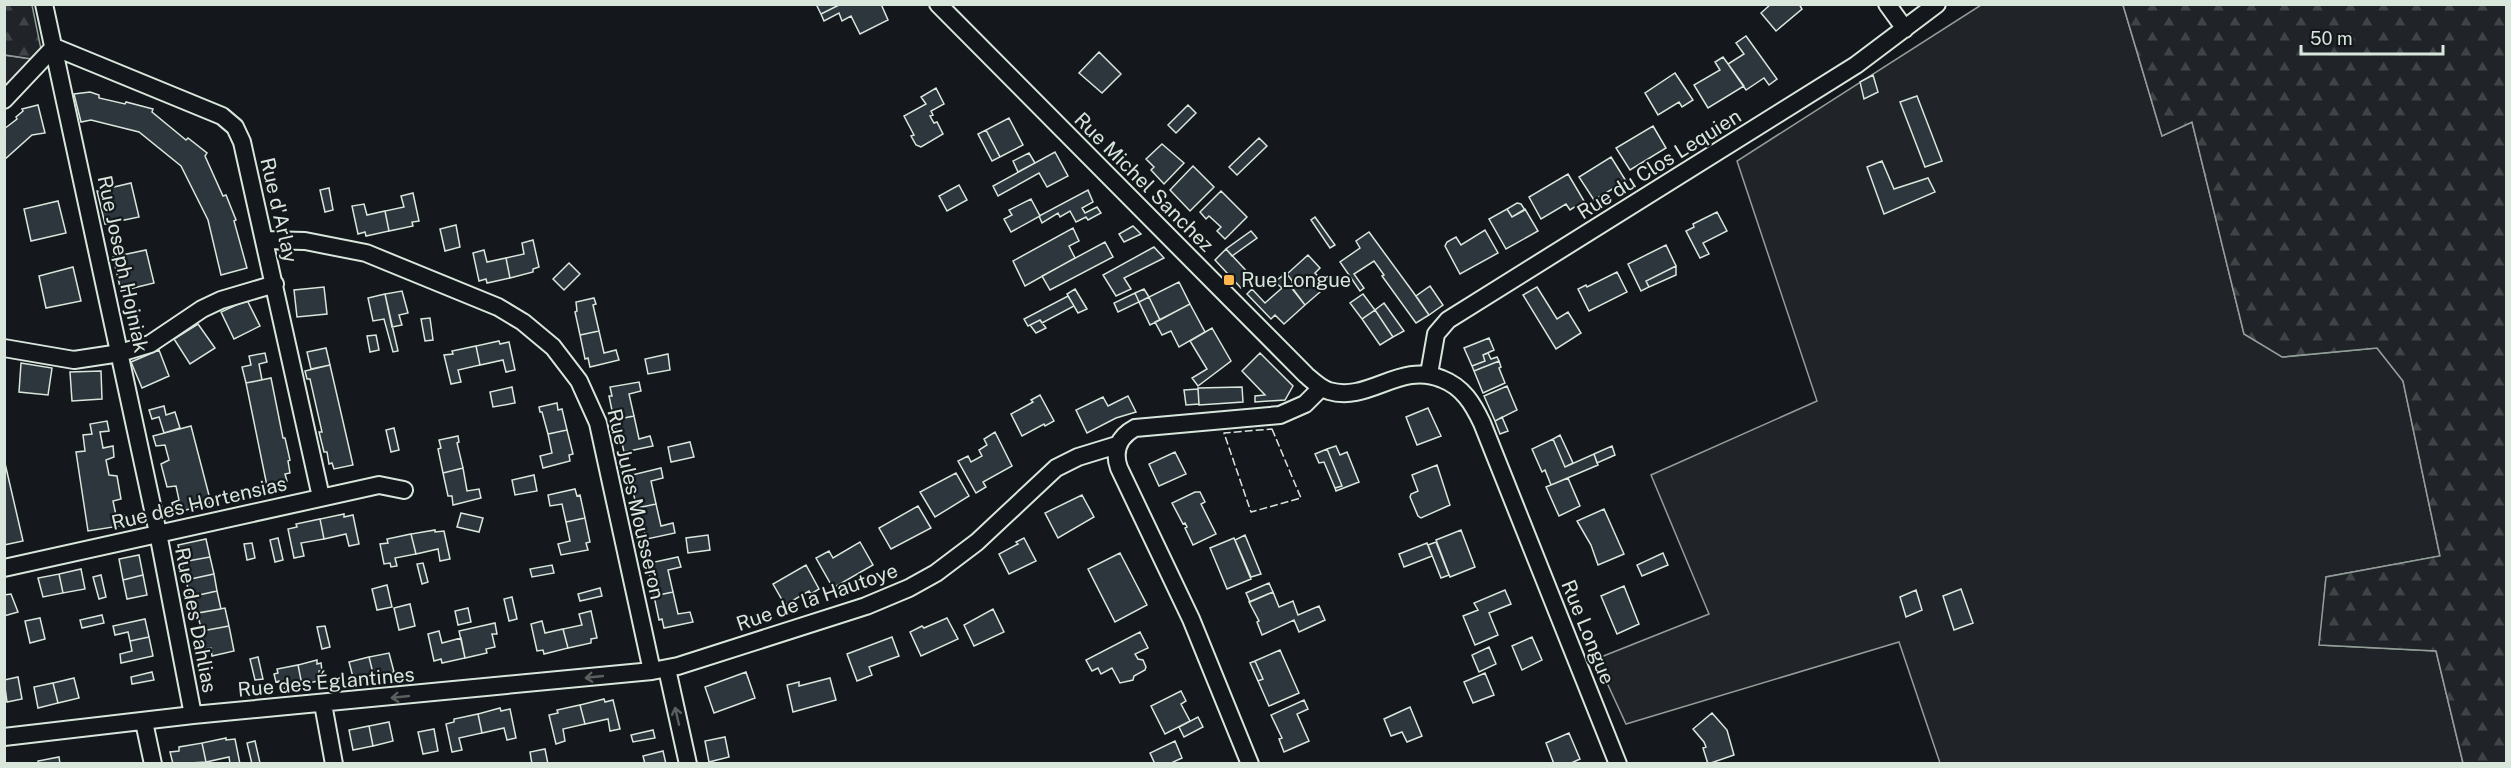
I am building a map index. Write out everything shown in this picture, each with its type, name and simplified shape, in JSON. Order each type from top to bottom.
[{"type":"street","name":"Rue Joseph Hojniak","points":[[44,4],[158,533]]},
{"type":"street","name":"Rue Michel Sanchez","points":[[938,4],[1321,388]]},
{"type":"street","points":[[1887,4],[1905,29]]},
{"type":"street","name":"Rue du Clos Lequien","points":[[1429,374],[1436,334],[1448,320],[1857,65],[1937,4]]},
{"type":"street","points":[[4,100],[54,47]]},
{"type":"street","name":"Rue d'Arlay","points":[[54,47],[222,116],[229,121],[242,142],[321,498]]},
{"type":"street","name":"Rue Jules Mousseron","points":[[264,240],[305,241],[366,253],[498,307],[523,322],[553,347],[579,381],[598,423],[659,670],[688,764]]},
{"type":"street","points":[[4,348],[74,360],[120,353],[150,344],[202,309],[221,300],[275,284]]},
{"type":"street","points":[[1250,764],[1191,619],[1119,468],[1115,452],[1117,445],[1128,432],[1143,426],[1289,413],[1305,404],[1321,388],[1350,393],[1410,374],[1429,374]]},
{"type":"street","name":"Rue Longue","points":[[1429,374],[1457,387],[1477,413],[1618,764]]},
{"type":"street","name":"Rue de la Hautoye","points":[[659,670],[866,606],[902,592],[936,573],[977,542],[1056,468],[1078,457],[1117,445]]},
{"type":"street","name":"Rue des Hortensias","points":[[4,568],[379,485],[404,490]]},
{"type":"street","name":"Rue des Dahlias","points":[[158,533],[193,715]]},
{"type":"street","name":"Rue des Églantines","points":[[4,737],[193,715],[659,670]]},
{"type":"street","points":[[323,704],[334,764]]},
{"type":"street","points":[[144,722],[153,764]]},
{"type":"green space","points":[[4,5],[32,5],[41,49],[32,59],[5,55]]},
{"type":"green space","points":[[1981,5],[2123,5],[2162,136],[2192,122],[2244,334],[2283,357],[2377,348],[2403,381],[2440,556],[2326,577],[2320,645],[2436,651],[2463,763],[1940,763],[1899,642],[1626,724],[1596,659],[1709,614],[1651,475],[1817,401],[1737,161]]},
{"type":"green space","points":[[2123,5],[2506,5],[2506,763],[2463,763],[2436,651],[2319,645],[2326,577],[2440,556],[2403,381],[2377,348],[2282,357],[2244,334],[2192,122],[2162,136]]},
{"type":"green space","points":[[4,55],[32,59],[4,88]]},
{"type":"building","points":[[841,4],[821,14],[817,6]]},
{"type":"building","points":[[841,4],[881,4],[888,20],[860,34],[851,16],[842,21],[839,13],[824,21],[821,14]]},
{"type":"building","points":[[1771,4],[1799,4],[1802,9],[1776,31],[1761,13]]},
{"type":"building","points":[[1746,36],[1777,79],[1769,85],[1764,78],[1746,90],[1728,64],[1744,54],[1736,43]]},
{"type":"building","points":[[1099,52],[1121,74],[1102,93],[1079,73]]},
{"type":"building","points":[[1723,57],[1744,86],[1708,108],[1694,85],[1720,70],[1715,62]]},
{"type":"building","points":[[1675,73],[1693,100],[1682,107],[1679,102],[1658,115],[1645,93]]},
{"type":"building","points":[[1873,75],[1878,92],[1864,99],[1860,82]]},
{"type":"building","points":[[936,88],[944,104],[931,111],[933,115],[930,116],[934,123],[937,122],[943,134],[921,147],[916,145],[911,136],[914,135],[904,116],[926,104],[921,97]]},
{"type":"building","points":[[90,92],[99,95],[99,98],[153,109],[152,112],[186,140],[188,138],[207,153],[205,156],[223,196],[226,195],[236,220],[234,221],[247,268],[221,275],[208,220],[181,166],[139,132],[91,120],[81,122],[74,94]]},
{"type":"building","points":[[1917,96],[1942,161],[1925,167],[1900,102]]},
{"type":"building","points":[[38,105],[45,133],[32,135],[4,160],[4,129],[17,119],[22,109]]},
{"type":"building","points":[[1188,105],[1196,113],[1176,133],[1168,125]]},
{"type":"building","points":[[1009,118],[1023,145],[1000,157],[986,130]]},
{"type":"building","points":[[1653,126],[1666,148],[1630,170],[1616,148]]},
{"type":"building","points":[[986,130],[1000,157],[992,161],[978,134]]},
{"type":"building","points":[[1259,138],[1267,146],[1237,175],[1229,167]]},
{"type":"building","points":[[1162,144],[1184,163],[1164,184],[1151,170],[1154,167],[1146,159]]},
{"type":"building","points":[[1055,152],[1068,176],[1047,187],[1039,173],[998,196],[993,186]]},
{"type":"building","points":[[1029,153],[1035,163],[1018,172],[1013,161]]},
{"type":"building","points":[[1611,157],[1626,181],[1594,200],[1579,177]]},
{"type":"building","points":[[1882,161],[1894,189],[1928,178],[1935,192],[1884,214],[1867,167]]},
{"type":"building","points":[[1193,166],[1214,187],[1190,211],[1170,190]]},
{"type":"building","points":[[1568,174],[1584,201],[1570,210],[1566,204],[1541,219],[1529,197]]},
{"type":"building","points":[[131,183],[139,217],[105,224],[97,191]]},
{"type":"building","points":[[959,185],[967,200],[947,211],[939,196]]},
{"type":"building","points":[[329,188],[333,210],[325,212],[320,190]]},
{"type":"building","points":[[1088,190],[1093,202],[1082,208],[1085,213],[1097,207],[1101,213],[1088,220],[1086,217],[1076,222],[1070,211],[1060,217],[1058,213],[1042,223],[1039,216]]},
{"type":"building","points":[[1221,191],[1247,217],[1225,239],[1217,231],[1221,227],[1209,216],[1206,219],[1200,212]]},
{"type":"building","points":[[413,193],[419,221],[412,222],[413,226],[389,231],[385,211],[404,207],[401,196]]},
{"type":"building","points":[[1031,199],[1040,216],[1011,232],[1004,219],[1012,215],[1009,210]]},
{"type":"building","points":[[58,201],[66,233],[31,241],[24,209]]},
{"type":"building","points":[[1517,203],[1521,204],[1525,210],[1512,217],[1507,209]]},
{"type":"building","points":[[364,204],[367,215],[385,211],[389,231],[366,236],[365,232],[358,234],[352,206]]},
{"type":"building","points":[[1507,209],[1512,217],[1525,209],[1538,231],[1506,249],[1489,219]]},
{"type":"building","points":[[1717,212],[1727,231],[1703,243],[1709,254],[1700,258],[1686,231],[1694,227],[1693,224]]},
{"type":"building","points":[[1315,217],[1335,245],[1330,248],[1311,220]]},
{"type":"building","points":[[456,225],[460,247],[445,251],[440,229]]},
{"type":"building","points":[[1133,226],[1141,234],[1124,242],[1119,234]]},
{"type":"building","points":[[1073,228],[1079,241],[1069,246],[1075,258],[1025,286],[1013,261]]},
{"type":"building","points":[[1485,230],[1498,253],[1460,274],[1445,246],[1447,242],[1456,237],[1461,245]]},
{"type":"building","points":[[1251,231],[1257,238],[1232,256],[1226,249]]},
{"type":"building","points":[[1369,232],[1429,315],[1416,323],[1374,261],[1354,274],[1364,288],[1360,291],[1340,262],[1360,248],[1356,241]]},
{"type":"building","points":[[533,240],[539,267],[533,269],[533,272],[510,278],[506,258],[524,254],[522,243]]},
{"type":"building","points":[[1105,242],[1113,257],[1050,290],[1042,276]]},
{"type":"building","points":[[1666,245],[1676,266],[1646,281],[1649,287],[1641,291],[1628,264]]},
{"type":"building","points":[[1154,247],[1164,258],[1124,278],[1131,289],[1116,296],[1103,275]]},
{"type":"building","points":[[1226,249],[1253,278],[1241,288],[1215,260]]},
{"type":"building","points":[[146,250],[154,283],[121,291],[113,257]]},
{"type":"building","points":[[484,250],[487,262],[506,258],[510,278],[487,283],[486,279],[479,281],[473,253]]},
{"type":"building","points":[[1308,255],[1320,268],[1315,273],[1327,286],[1305,305],[1290,285],[1293,282],[1287,274]]},
{"type":"building","points":[[569,263],[580,274],[564,290],[553,279]]},
{"type":"building","points":[[1676,266],[1676,275],[1649,287],[1646,281]]},
{"type":"building","points":[[73,267],[81,301],[46,308],[39,276]]},
{"type":"building","points":[[1617,272],[1627,292],[1589,311],[1578,289]]},
{"type":"building","points":[[1282,276],[1305,305],[1284,324],[1275,315],[1271,319],[1247,294],[1252,289],[1265,303],[1282,288],[1275,282]]},
{"type":"building","points":[[1179,282],[1190,304],[1160,320],[1149,297]]},
{"type":"building","points":[[1430,286],[1443,305],[1429,315],[1416,296]]},
{"type":"building","points":[[324,287],[327,314],[297,317],[294,290]]},
{"type":"building","points":[[1537,287],[1557,319],[1568,312],[1581,333],[1556,349],[1523,295]]},
{"type":"building","points":[[1075,289],[1087,309],[1078,313],[1067,294]]},
{"type":"building","points":[[1144,289],[1149,297],[1139,302],[1135,293]]},
{"type":"building","points":[[402,291],[408,313],[399,315],[402,325],[392,327],[385,294]]},
{"type":"building","points":[[1135,293],[1139,302],[1118,312],[1114,303]]},
{"type":"building","points":[[385,294],[398,351],[393,352],[384,319],[373,321],[368,298]]},
{"type":"building","points":[[1363,294],[1375,310],[1362,319],[1350,303]]},
{"type":"building","points":[[1068,296],[1074,306],[1042,323],[1040,320],[1028,326],[1024,319]]},
{"type":"building","points":[[1149,297],[1160,320],[1150,325],[1139,302]]},
{"type":"building","points":[[594,298],[596,304],[593,305],[599,331],[580,335],[575,312],[577,311],[576,302]]},
{"type":"building","points":[[247,300],[260,326],[234,339],[221,312]]},
{"type":"building","points":[[1384,303],[1404,331],[1393,337],[1375,310]]},
{"type":"building","points":[[1190,304],[1205,332],[1179,347],[1171,331],[1162,335],[1155,322]]},
{"type":"building","points":[[1375,310],[1393,337],[1380,345],[1362,319]]},
{"type":"building","points":[[430,318],[433,340],[425,341],[421,319]]},
{"type":"building","points":[[1040,320],[1046,328],[1036,333],[1030,325]]},
{"type":"building","points":[[198,324],[215,348],[190,364],[174,339]]},
{"type":"building","points":[[1212,328],[1231,361],[1198,386],[1192,378],[1207,369],[1190,341]]},
{"type":"building","points":[[599,331],[604,353],[616,350],[619,360],[590,367],[588,358],[585,359],[580,335]]},
{"type":"building","points":[[376,335],[379,350],[370,352],[367,336]]},
{"type":"building","points":[[1489,338],[1494,350],[1483,355],[1485,361],[1472,366],[1464,348]]},
{"type":"building","points":[[499,341],[500,344],[509,342],[515,370],[506,372],[503,360],[480,365],[476,346]]},
{"type":"building","points":[[476,346],[480,365],[458,370],[461,382],[451,384],[444,355]]},
{"type":"building","points":[[326,348],[330,365],[311,369],[307,352]]},
{"type":"building","points":[[159,350],[169,376],[142,388],[131,362]]},
{"type":"building","points":[[265,353],[267,362],[259,364],[262,380],[246,383],[242,367],[251,365],[249,356]]},
{"type":"building","points":[[1260,353],[1293,386],[1285,400],[1255,402],[1255,396],[1265,395],[1242,371]]},
{"type":"building","points":[[1488,353],[1491,359],[1497,357],[1499,361],[1474,371],[1472,366],[1485,361],[1483,355]]},
{"type":"building","points":[[668,354],[670,370],[648,374],[645,359]]},
{"type":"building","points":[[1499,361],[1501,367],[1499,368],[1505,383],[1483,393],[1474,371]]},
{"type":"building","points":[[21,363],[52,368],[48,395],[19,392]]},
{"type":"building","points":[[330,365],[353,465],[334,469],[332,463],[329,464],[327,452],[324,452],[319,432],[322,432],[310,379],[307,379],[305,371]]},
{"type":"building","points":[[101,371],[102,399],[72,401],[70,372]]},
{"type":"building","points":[[271,378],[283,438],[285,438],[290,460],[288,461],[290,473],[285,474],[287,481],[267,486],[246,383]]},
{"type":"building","points":[[639,382],[641,391],[629,394],[634,416],[614,420],[609,396],[612,396],[610,387]]},
{"type":"building","points":[[1507,386],[1517,410],[1495,421],[1484,396]]},
{"type":"building","points":[[512,387],[515,403],[493,407],[490,392]]},
{"type":"building","points":[[1242,387],[1243,402],[1199,405],[1198,388]]},
{"type":"building","points":[[1198,389],[1199,404],[1186,405],[1184,390]]},
{"type":"building","points":[[1040,395],[1054,421],[1022,436],[1011,414],[1033,402],[1031,400]]},
{"type":"building","points":[[1128,396],[1136,412],[1116,418],[1087,433],[1076,410],[1103,397],[1108,406]]},
{"type":"building","points":[[557,403],[558,410],[562,409],[567,430],[548,434],[539,407]]},
{"type":"building","points":[[164,406],[166,415],[175,412],[180,428],[164,433],[159,417],[152,419],[149,410]]},
{"type":"building","points":[[1428,408],[1441,436],[1417,445],[1406,417]]},
{"type":"building","points":[[634,416],[639,439],[650,436],[653,446],[624,452],[622,443],[619,444],[614,420]]},
{"type":"building","points":[[1502,417],[1508,431],[1500,434],[1495,421]]},
{"type":"building","points":[[107,421],[109,431],[100,432],[103,448],[113,446],[114,457],[106,460],[109,475],[117,476],[121,499],[113,501],[116,515],[124,515],[126,525],[88,531],[76,452],[85,451],[83,435],[92,434],[90,424]]},
{"type":"building","points":[[191,426],[211,503],[175,513],[172,503],[179,500],[176,486],[167,487],[161,464],[169,460],[165,445],[156,446],[153,436]]},
{"type":"building","points":[[394,428],[399,450],[391,452],[386,430]]},
{"type":"building","points":[[567,430],[573,454],[569,455],[570,461],[543,468],[540,456],[552,453],[548,434]]},
{"type":"building","points":[[995,432],[1012,466],[983,482],[986,487],[976,493],[958,461],[968,456],[971,462],[982,456],[979,450],[987,445],[984,439]]},
{"type":"building","points":[[1560,435],[1573,463],[1565,467],[1553,439]]},
{"type":"building","points":[[458,436],[459,442],[457,443],[463,468],[443,473],[438,449],[441,448],[439,440]]},
{"type":"building","points":[[1553,439],[1565,467],[1594,454],[1598,465],[1551,485],[1545,470],[1542,472],[1532,449]]},
{"type":"building","points":[[690,442],[694,457],[671,462],[668,447]]},
{"type":"building","points":[[1336,446],[1340,455],[1347,452],[1359,482],[1336,491],[1335,488],[1342,486],[1327,449]]},
{"type":"building","points":[[1612,446],[1615,455],[1597,463],[1594,454]]},
{"type":"building","points":[[1327,449],[1342,486],[1335,488],[1324,462],[1319,463],[1315,454]]},
{"type":"building","points":[[1175,452],[1186,474],[1159,486],[1149,464]]},
{"type":"building","points":[[4,459],[23,541],[4,545]]},
{"type":"building","points":[[1437,465],[1450,505],[1421,518],[1410,497],[1418,491],[1412,475]]},
{"type":"building","points":[[463,468],[467,491],[479,489],[481,498],[453,505],[452,496],[448,496],[443,473]]},
{"type":"building","points":[[661,468],[663,478],[651,481],[656,504],[637,508],[631,484],[634,483],[632,475]]},
{"type":"building","points":[[956,473],[969,496],[935,517],[920,492]]},
{"type":"building","points":[[534,475],[537,491],[515,495],[512,480]]},
{"type":"building","points":[[1568,478],[1580,506],[1559,516],[1546,487]]},
{"type":"building","points":[[575,489],[577,496],[580,495],[585,518],[566,522],[562,504],[550,506],[548,495]]},
{"type":"building","points":[[1195,492],[1200,492],[1205,502],[1201,504],[1216,534],[1193,545],[1185,523],[1183,524],[1172,503]]},
{"type":"building","points":[[1082,495],[1094,517],[1058,538],[1045,513]]},
{"type":"building","points":[[656,504],[661,526],[673,523],[675,533],[647,539],[642,531],[637,508]]},
{"type":"building","points":[[918,506],[931,528],[891,549],[879,528]]},
{"type":"building","points":[[1604,509],[1624,554],[1598,565],[1591,545],[1577,521]]},
{"type":"building","points":[[461,513],[483,518],[479,532],[457,527]]},
{"type":"building","points":[[344,514],[344,517],[353,515],[359,544],[349,546],[346,534],[324,539],[320,519]]},
{"type":"building","points":[[585,518],[590,542],[586,543],[588,550],[561,555],[558,544],[570,541],[566,522]]},
{"type":"building","points":[[320,519],[324,539],[301,543],[304,556],[294,558],[288,529],[297,527],[296,524]]},
{"type":"building","points":[[435,530],[435,532],[444,531],[450,559],[440,561],[438,549],[416,554],[411,534]]},
{"type":"building","points":[[1461,530],[1475,567],[1450,577],[1436,540]]},
{"type":"building","points":[[411,534],[416,554],[395,558],[397,566],[391,567],[390,563],[384,564],[380,544],[388,543],[387,539]]},
{"type":"building","points":[[708,535],[710,550],[688,553],[686,538]]},
{"type":"building","points":[[1245,535],[1261,574],[1251,577],[1235,540]]},
{"type":"building","points":[[278,538],[283,560],[275,562],[270,540]]},
{"type":"building","points":[[1024,538],[1036,561],[1009,574],[999,554],[1018,544],[1016,542]]},
{"type":"building","points":[[1234,538],[1251,579],[1227,589],[1210,548]]},
{"type":"building","points":[[206,539],[210,557],[182,562],[178,545]]},
{"type":"building","points":[[860,542],[873,565],[833,588],[816,558],[829,551],[833,558]]},
{"type":"building","points":[[1436,542],[1449,575],[1441,578],[1428,545]]},
{"type":"building","points":[[252,543],[255,558],[247,560],[244,544]]},
{"type":"building","points":[[1427,543],[1432,556],[1404,567],[1399,554]]},
{"type":"building","points":[[1120,553],[1147,605],[1115,622],[1088,569]]},
{"type":"building","points":[[1663,553],[1668,565],[1642,576],[1637,565]]},
{"type":"building","points":[[139,555],[143,575],[123,580],[119,559]]},
{"type":"building","points":[[210,557],[214,574],[186,580],[182,562]]},
{"type":"building","points":[[678,557],[681,567],[668,570],[673,592],[654,596],[649,573],[652,572],[650,563]]},
{"type":"building","points":[[423,563],[428,582],[422,584],[417,564]]},
{"type":"building","points":[[552,565],[554,573],[532,577],[530,569]]},
{"type":"building","points":[[806,565],[819,589],[811,594],[809,591],[785,605],[773,584]]},
{"type":"building","points":[[81,569],[85,589],[63,593],[59,574]]},
{"type":"building","points":[[59,574],[63,593],[43,597],[38,578]]},
{"type":"building","points":[[214,574],[217,591],[190,597],[186,580]]},
{"type":"building","points":[[101,575],[106,597],[99,599],[93,577]]},
{"type":"building","points":[[143,575],[147,595],[127,599],[123,580]]},
{"type":"building","points":[[1269,583],[1273,592],[1250,602],[1246,593]]},
{"type":"building","points":[[387,585],[392,607],[377,610],[372,589]]},
{"type":"building","points":[[1624,586],[1639,624],[1617,634],[1601,596]]},
{"type":"building","points":[[600,588],[602,596],[580,601],[578,594]]},
{"type":"building","points":[[1961,589],[1973,623],[1954,630],[1943,596]]},
{"type":"building","points":[[1505,590],[1511,604],[1489,613],[1498,635],[1475,645],[1463,616],[1478,610],[1474,603]]},
{"type":"building","points":[[1916,590],[1922,610],[1906,617],[1900,597]]},
{"type":"building","points":[[217,591],[221,609],[194,614],[190,597]]},
{"type":"building","points":[[673,592],[678,614],[690,612],[693,622],[664,628],[662,619],[659,620],[654,596]]},
{"type":"building","points":[[1273,592],[1279,607],[1293,601],[1298,615],[1319,606],[1325,620],[1299,632],[1294,620],[1262,635],[1257,622],[1259,621],[1249,602]]},
{"type":"building","points":[[11,594],[18,612],[4,616],[4,595]]},
{"type":"building","points":[[512,597],[517,619],[509,621],[504,599]]},
{"type":"building","points":[[410,604],[415,626],[399,630],[394,608]]},
{"type":"building","points":[[225,608],[229,626],[202,631],[197,613]]},
{"type":"building","points":[[468,608],[471,622],[458,625],[455,611]]},
{"type":"building","points":[[993,609],[1004,632],[974,646],[964,625]]},
{"type":"building","points":[[591,611],[597,638],[591,639],[591,643],[568,648],[563,629],[582,625],[579,614]]},
{"type":"building","points":[[102,615],[104,623],[82,628],[80,620]]},
{"type":"building","points":[[40,618],[45,639],[30,643],[25,621]]},
{"type":"building","points":[[947,618],[958,639],[921,656],[910,632]]},
{"type":"building","points":[[145,619],[149,637],[130,641],[128,632],[115,635],[113,626]]},
{"type":"building","points":[[542,621],[545,633],[563,629],[568,648],[544,654],[543,650],[537,651],[531,624]]},
{"type":"building","points":[[495,623],[497,634],[492,634],[495,647],[486,649],[487,653],[465,658],[459,631]]},
{"type":"building","points":[[229,626],[234,651],[212,656],[211,648],[205,649],[202,631]]},
{"type":"building","points":[[325,626],[330,647],[322,649],[317,627]]},
{"type":"building","points":[[439,631],[442,643],[461,638],[465,658],[442,663],[441,659],[434,661],[428,634]]},
{"type":"building","points":[[1140,632],[1148,648],[1135,654],[1138,659],[1143,660],[1146,667],[1134,676],[1133,680],[1120,683],[1112,668],[1101,674],[1098,668],[1092,671],[1086,660]]},
{"type":"building","points":[[149,637],[153,656],[121,663],[120,654],[132,651],[130,641]]},
{"type":"building","points":[[892,637],[899,656],[869,667],[872,675],[857,681],[847,654]]},
{"type":"building","points":[[1532,637],[1542,660],[1522,670],[1512,646]]},
{"type":"building","points":[[1489,647],[1496,664],[1479,672],[1472,655]]},
{"type":"building","points":[[1280,650],[1299,693],[1269,706],[1258,681],[1263,679],[1255,661]]},
{"type":"building","points":[[389,653],[394,672],[374,677],[369,657]]},
{"type":"building","points":[[258,657],[263,679],[255,680],[250,659]]},
{"type":"building","points":[[369,657],[374,677],[354,681],[349,662]]},
{"type":"building","points":[[317,660],[317,664],[321,663],[322,671],[319,671],[321,680],[302,685],[298,665]]},
{"type":"building","points":[[1255,661],[1263,679],[1258,681],[1250,663]]},
{"type":"building","points":[[298,665],[302,685],[281,689],[274,674],[278,673],[277,669]]},
{"type":"building","points":[[152,672],[154,680],[132,684],[131,677]]},
{"type":"building","points":[[746,672],[755,698],[714,713],[705,687]]},
{"type":"building","points":[[1485,673],[1494,695],[1473,703],[1464,682]]},
{"type":"building","points":[[18,677],[22,699],[7,702],[4,680]]},
{"type":"building","points":[[74,678],[79,698],[58,703],[53,683]]},
{"type":"building","points":[[830,678],[836,700],[793,712],[787,685],[799,682],[799,686]]},
{"type":"building","points":[[53,683],[58,703],[38,708],[34,687]]},
{"type":"building","points":[[1181,691],[1186,701],[1181,704],[1190,721],[1165,734],[1151,706]]},
{"type":"building","points":[[604,699],[605,702],[613,700],[620,729],[610,731],[608,719],[585,724],[580,705]]},
{"type":"building","points":[[1304,700],[1308,709],[1297,714],[1309,741],[1284,752],[1279,739],[1282,738],[1271,715]]},
{"type":"building","points":[[580,705],[585,724],[563,729],[565,741],[556,744],[549,715],[558,713],[557,710]]},
{"type":"building","points":[[1410,707],[1422,736],[1407,742],[1402,732],[1391,736],[1384,719]]},
{"type":"building","points":[[500,708],[501,711],[510,709],[516,738],[507,740],[504,728],[482,733],[478,714]]},
{"type":"building","points":[[1712,713],[1727,730],[1734,755],[1708,764],[1703,748],[1706,747],[1704,742],[1693,729]]},
{"type":"building","points":[[478,714],[482,733],[459,738],[462,750],[452,752],[446,724],[454,722],[454,719]]},
{"type":"building","points":[[1198,717],[1203,727],[1184,737],[1179,727]]},
{"type":"building","points":[[389,722],[393,741],[373,746],[369,726]]},
{"type":"building","points":[[369,726],[373,746],[353,750],[349,730]]},
{"type":"building","points":[[434,729],[438,751],[423,754],[418,732]]},
{"type":"building","points":[[653,730],[655,738],[633,742],[631,735]]},
{"type":"building","points":[[1569,733],[1580,759],[1569,764],[1554,764],[1546,743]]},
{"type":"building","points":[[725,737],[729,757],[709,762],[705,741]]},
{"type":"building","points":[[226,738],[226,740],[235,739],[240,764],[230,764],[229,757],[206,762],[202,743]]},
{"type":"building","points":[[255,741],[260,763],[252,764],[247,743]]},
{"type":"building","points":[[1175,741],[1182,758],[1173,762],[1174,764],[1155,764],[1150,753]]},
{"type":"building","points":[[202,743],[206,762],[173,764],[170,752],[179,751],[179,747]]},
{"type":"building","points":[[545,749],[548,764],[532,764],[530,752]]},
{"type":"building","points":[[663,751],[666,764],[645,764],[643,756]]},
{"type":"building","points":[[59,757],[60,764],[39,764],[38,761]]},
{"type":"fence","points":[[1272,429],[1301,498],[1251,512],[1224,433],[1272,429]]},
{"type":"place","name":"Rue Longue","points":[[1229,280]]}]
